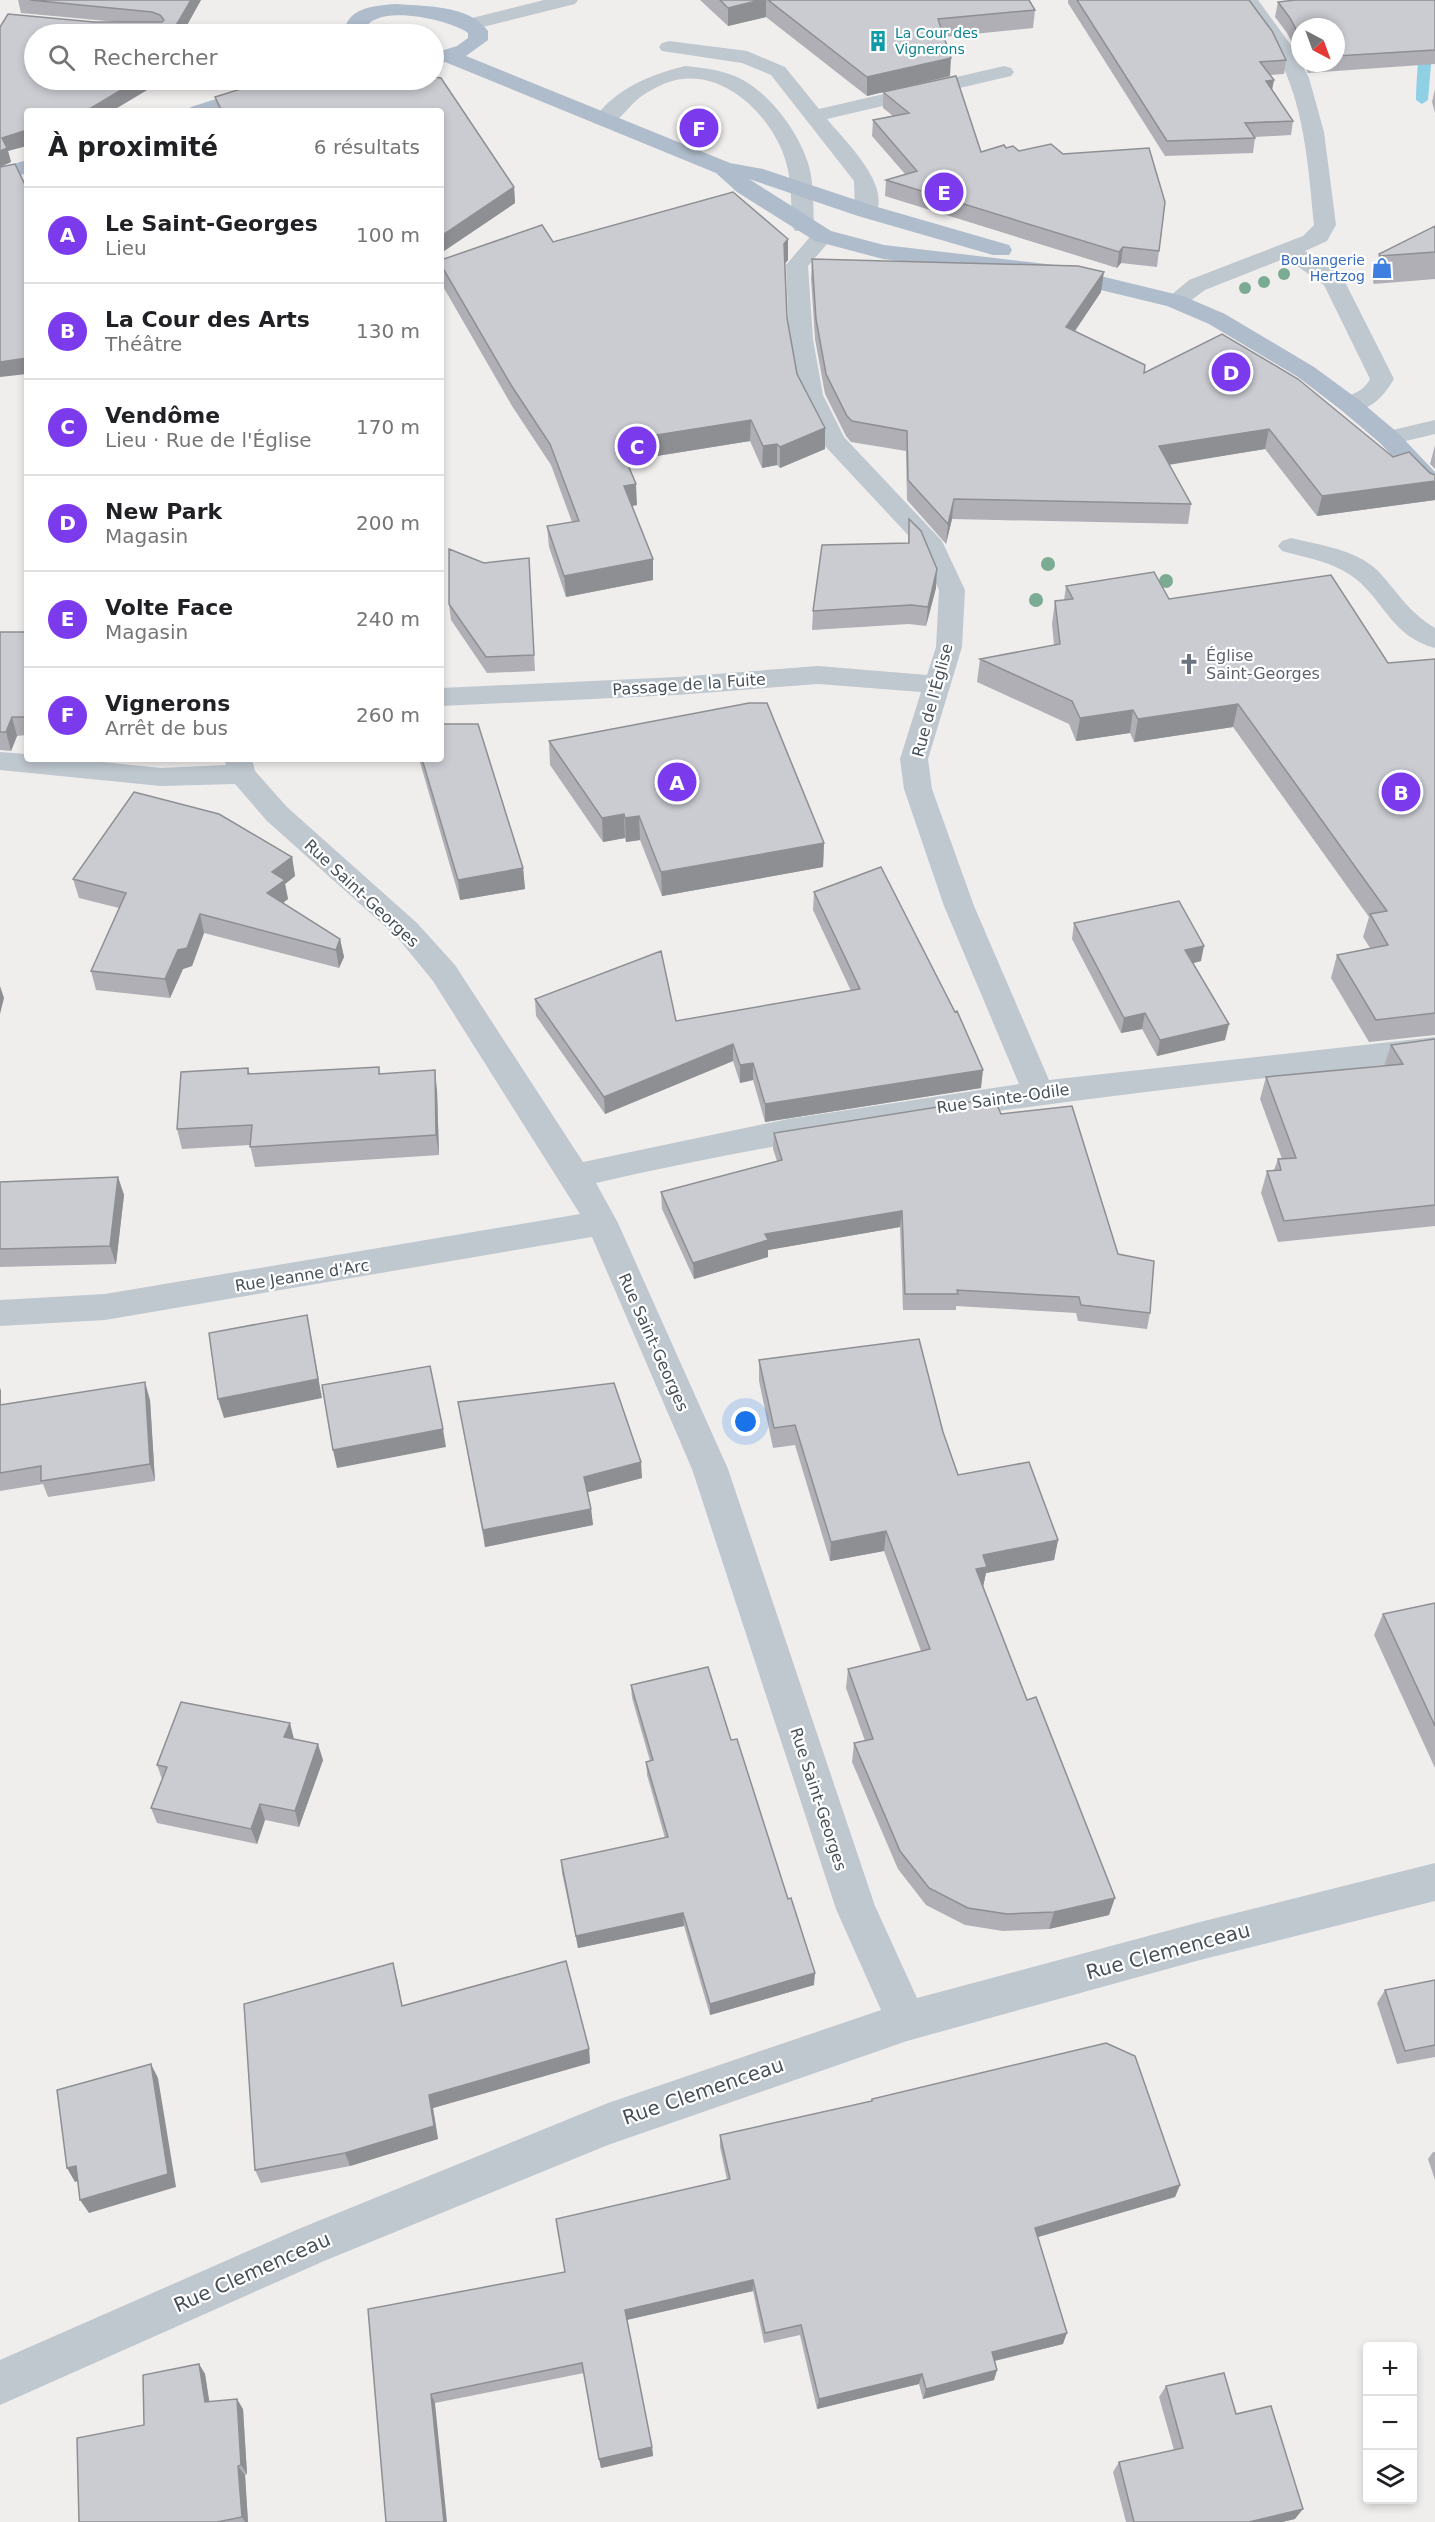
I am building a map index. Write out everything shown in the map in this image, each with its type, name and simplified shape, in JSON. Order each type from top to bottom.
[{"type":"main road","points":[[357,24],[370,12],[403,1],[443,3],[471,14],[479,22],[480,32],[475,41],[444,56]]},
{"type":"main road","points":[[444,59],[605,119],[724,168],[755,174],[867,212],[1019,256],[1055,272]]},
{"type":"main road","points":[[207,108],[264,90]]},
{"type":"main road","points":[[0,175],[24,167]]},
{"type":"main road","points":[[724,168],[745,187],[813,231],[883,252],[1055,272],[1175,302],[1217,319],[1306,372],[1350,405],[1389,438],[1435,487]]},
{"type":"street","points":[[479,22],[568,0]]},
{"type":"street","points":[[1252,5],[1280,8]]},
{"type":"street","points":[[1175,302],[1197,285],[1311,242],[1319,236],[1325,225],[1316,143],[1303,86],[1284,45],[1252,5]]},
{"type":"street","points":[[669,47],[747,57],[778,71],[865,180],[867,212]]},
{"type":"street","points":[[605,119],[621,100],[656,77],[693,71],[724,77],[754,94],[780,129],[796,159],[800,188],[813,231]]},
{"type":"street","points":[[814,116],[1004,72]]},
{"type":"street","name":"Rue de l'Église","points":[[813,231],[797,265],[801,339],[811,395],[833,440],[933,546],[952,590],[948,647],[914,759],[918,789],[959,906],[1038,1092]]},
{"type":"street","points":[[1290,251],[1334,281],[1382,379],[1373,395],[1350,405]]},
{"type":"street","points":[[1389,438],[1435,427]]},
{"type":"street","points":[[1291,546],[1333,556],[1366,574],[1405,621],[1435,640]]},
{"type":"street","name":"Passage de la Fuite","points":[[444,697],[677,686],[818,675],[937,685]]},
{"type":"street","points":[[0,761],[161,777],[240,766]]},
{"type":"street","name":"Rue Saint-Georges","points":[[240,766],[277,814],[406,930],[444,973],[575,1176],[602,1222],[710,1468],[856,1909],[907,2021]]},
{"type":"street","name":"Rue Sainte-Odile","points":[[575,1176],[819,1123],[1038,1092],[1435,1048]]},
{"type":"street","name":"Rue Jeanne d'Arc","points":[[0,1313],[105,1307],[321,1272],[602,1222]]},
{"type":"street","name":"Rue Clemenceau","points":[[0,2383],[311,2245],[608,2124],[907,2021],[1200,1941],[1435,1882]]},
{"type":"building","points":[[30,0],[191,0],[177,24],[24,24],[24,90],[121,90],[91,108],[24,108],[24,131],[2,138],[7,148],[0,151],[0,27],[8,14],[94,22],[162,22],[164,20],[160,15],[152,12]]},
{"type":"building","points":[[720,0],[760,0],[728,8]]},
{"type":"building","points":[[768,0],[1029,0],[1035,10],[938,19],[951,58],[867,77]]},
{"type":"building","points":[[1077,0],[1249,0],[1272,31],[1286,60],[1260,62],[1274,80],[1266,81],[1293,121],[1245,123],[1255,138],[1167,141]]},
{"type":"building","points":[[1435,0],[1435,50],[1345,55],[1345,18],[1291,18],[1291,20],[1278,2]]},
{"type":"building","points":[[956,76],[981,152],[1004,145],[1006,148],[1013,146],[1019,151],[1051,144],[1063,154],[1149,148],[1165,202],[1159,251],[1123,247],[1119,252],[886,180],[917,171],[873,120],[909,113],[883,92]]},
{"type":"building","points":[[444,82],[514,187],[444,234],[444,108],[220,108],[215,97],[238,90],[444,90]]},
{"type":"building","points":[[15,164],[24,183],[24,358],[0,362],[0,167]]},
{"type":"building","points":[[733,192],[788,239],[784,244],[787,318],[797,374],[825,428],[780,447],[777,444],[763,446],[751,420],[618,441],[636,484],[624,486],[653,559],[564,576],[547,526],[579,521],[550,444],[511,385],[444,270],[444,259],[542,225],[553,242]]},
{"type":"building","points":[[1435,226],[1435,252],[1380,256],[1379,254]]},
{"type":"building","points":[[812,259],[1078,266],[1104,272],[1066,327],[1145,365],[1144,373],[1222,334],[1298,379],[1393,457],[1409,452],[1430,473],[1435,475],[1435,481],[1322,496],[1269,429],[1159,446],[1191,504],[954,499],[948,524],[908,480],[907,431],[852,421],[847,416],[826,374],[816,319]]},
{"type":"building","points":[[909,519],[921,531],[937,569],[928,607],[911,605],[813,611],[822,545],[909,543]]},
{"type":"building","points":[[449,549],[484,563],[529,558],[534,655],[486,657],[449,604]]},
{"type":"building","points":[[1154,572],[1169,599],[1331,575],[1388,663],[1435,659],[1435,1013],[1376,1020],[1337,955],[1388,945],[1370,914],[1387,911],[1238,704],[1138,719],[1133,710],[1080,718],[1072,701],[980,659],[1060,644],[1055,601],[1073,599],[1066,586]]},
{"type":"building","points":[[0,632],[24,632],[24,717],[12,717],[6,732],[0,732]]},
{"type":"building","points":[[749,703],[767,703],[824,843],[661,872],[639,816],[625,818],[624,814],[602,818],[549,741]]},
{"type":"building","points":[[444,724],[478,724],[523,868],[458,880],[423,762],[444,762]]},
{"type":"building","points":[[134,792],[219,814],[292,857],[272,872],[285,880],[267,893],[340,939],[336,950],[200,914],[187,948],[178,950],[165,979],[91,971],[126,893],[73,879]]},
{"type":"building","points":[[881,867],[955,1012],[957,1011],[983,1070],[765,1104],[753,1063],[740,1065],[733,1044],[604,1097],[535,999],[661,951],[676,1021],[860,989],[814,892]]},
{"type":"building","points":[[1179,901],[1204,946],[1185,950],[1229,1024],[1160,1040],[1145,1013],[1124,1018],[1074,923]]},
{"type":"building","points":[[1435,1039],[1435,1205],[1284,1221],[1267,1171],[1281,1170],[1278,1159],[1296,1158],[1266,1077],[1403,1064],[1391,1045]]},
{"type":"building","points":[[379,1067],[379,1074],[435,1070],[436,1135],[250,1147],[252,1125],[177,1129],[181,1072],[248,1068],[248,1074]]},
{"type":"building","points":[[994,1098],[1001,1114],[1072,1106],[1118,1254],[1154,1261],[1150,1313],[1081,1305],[1079,1297],[957,1290],[958,1294],[905,1294],[902,1211],[765,1234],[768,1240],[693,1263],[661,1192],[782,1160],[774,1133]]},
{"type":"building","points":[[118,1177],[110,1246],[0,1249],[0,1182]]},
{"type":"building","points":[[307,1315],[318,1379],[218,1399],[209,1333]]},
{"type":"building","points":[[919,1339],[943,1432],[958,1475],[1029,1462],[1058,1540],[983,1555],[987,1567],[976,1569],[1027,1700],[1036,1697],[1115,1898],[1054,1912],[1007,1914],[968,1908],[929,1888],[900,1851],[854,1743],[873,1739],[848,1669],[930,1649],[886,1531],[831,1542],[795,1425],[774,1428],[759,1360]]},
{"type":"building","points":[[430,1366],[443,1429],[333,1450],[322,1385]]},
{"type":"building","points":[[145,1382],[150,1464],[41,1481],[41,1466],[0,1473],[0,1405]]},
{"type":"building","points":[[614,1383],[641,1462],[584,1477],[591,1509],[483,1530],[458,1402]]},
{"type":"building","points":[[1435,1603],[1435,1726],[1383,1614]]},
{"type":"building","points":[[708,1667],[731,1740],[737,1739],[788,1899],[791,1898],[815,1973],[710,2004],[683,1913],[576,1936],[561,1860],[668,1837],[646,1762],[653,1760],[631,1685]]},
{"type":"building","points":[[181,1702],[290,1723],[284,1737],[318,1744],[295,1811],[260,1804],[251,1829],[151,1808],[167,1767],[157,1765]]},
{"type":"building","points":[[566,1961],[589,2049],[429,2095],[434,2126],[345,2153],[255,2170],[244,2004],[393,1963],[402,2006]]},
{"type":"building","points":[[1435,1980],[1435,2045],[1405,2051],[1385,1990]]},
{"type":"building","points":[[1106,2043],[1135,2056],[1180,2185],[1035,2228],[1067,2333],[992,2352],[997,2370],[926,2389],[922,2374],[819,2399],[801,2325],[765,2333],[753,2280],[625,2310],[652,2447],[599,2459],[582,2363],[431,2394],[444,2522],[386,2522],[368,2309],[565,2272],[556,2219],[730,2179],[720,2135],[872,2101],[872,2099]]},
{"type":"building","points":[[151,2064],[168,2174],[80,2200],[76,2166],[67,2168],[57,2090]]},
{"type":"building","points":[[199,2364],[205,2402],[237,2399],[241,2465],[238,2466],[242,2517],[217,2522],[79,2522],[77,2438],[144,2425],[143,2375]]},
{"type":"building","points":[[1224,2373],[1236,2414],[1271,2406],[1303,2509],[1249,2522],[1134,2522],[1119,2462],[1183,2448],[1166,2386]]},
{"type":"waterway","points":[[1422,100],[1426,45],[1435,21]]},
{"type":"place","name":"La Cour des Vignerons","points":[[878,41]]},
{"type":"place","name":"Vignerons","points":[[699,128]]},
{"type":"place","name":"Volte Face","points":[[944,192]]},
{"type":"place","name":"Boulangerie Hertzog","points":[[1382,268]]},
{"type":"place","name":"New Park","points":[[1231,372]]},
{"type":"place","name":"Vendôme","points":[[637,446]]},
{"type":"place","name":"Église Saint-Georges","points":[[1189,664]]},
{"type":"place","name":"Le Saint-Georges","points":[[677,782]]},
{"type":"place","name":"La Cour des Arts","points":[[1401,792]]}]
